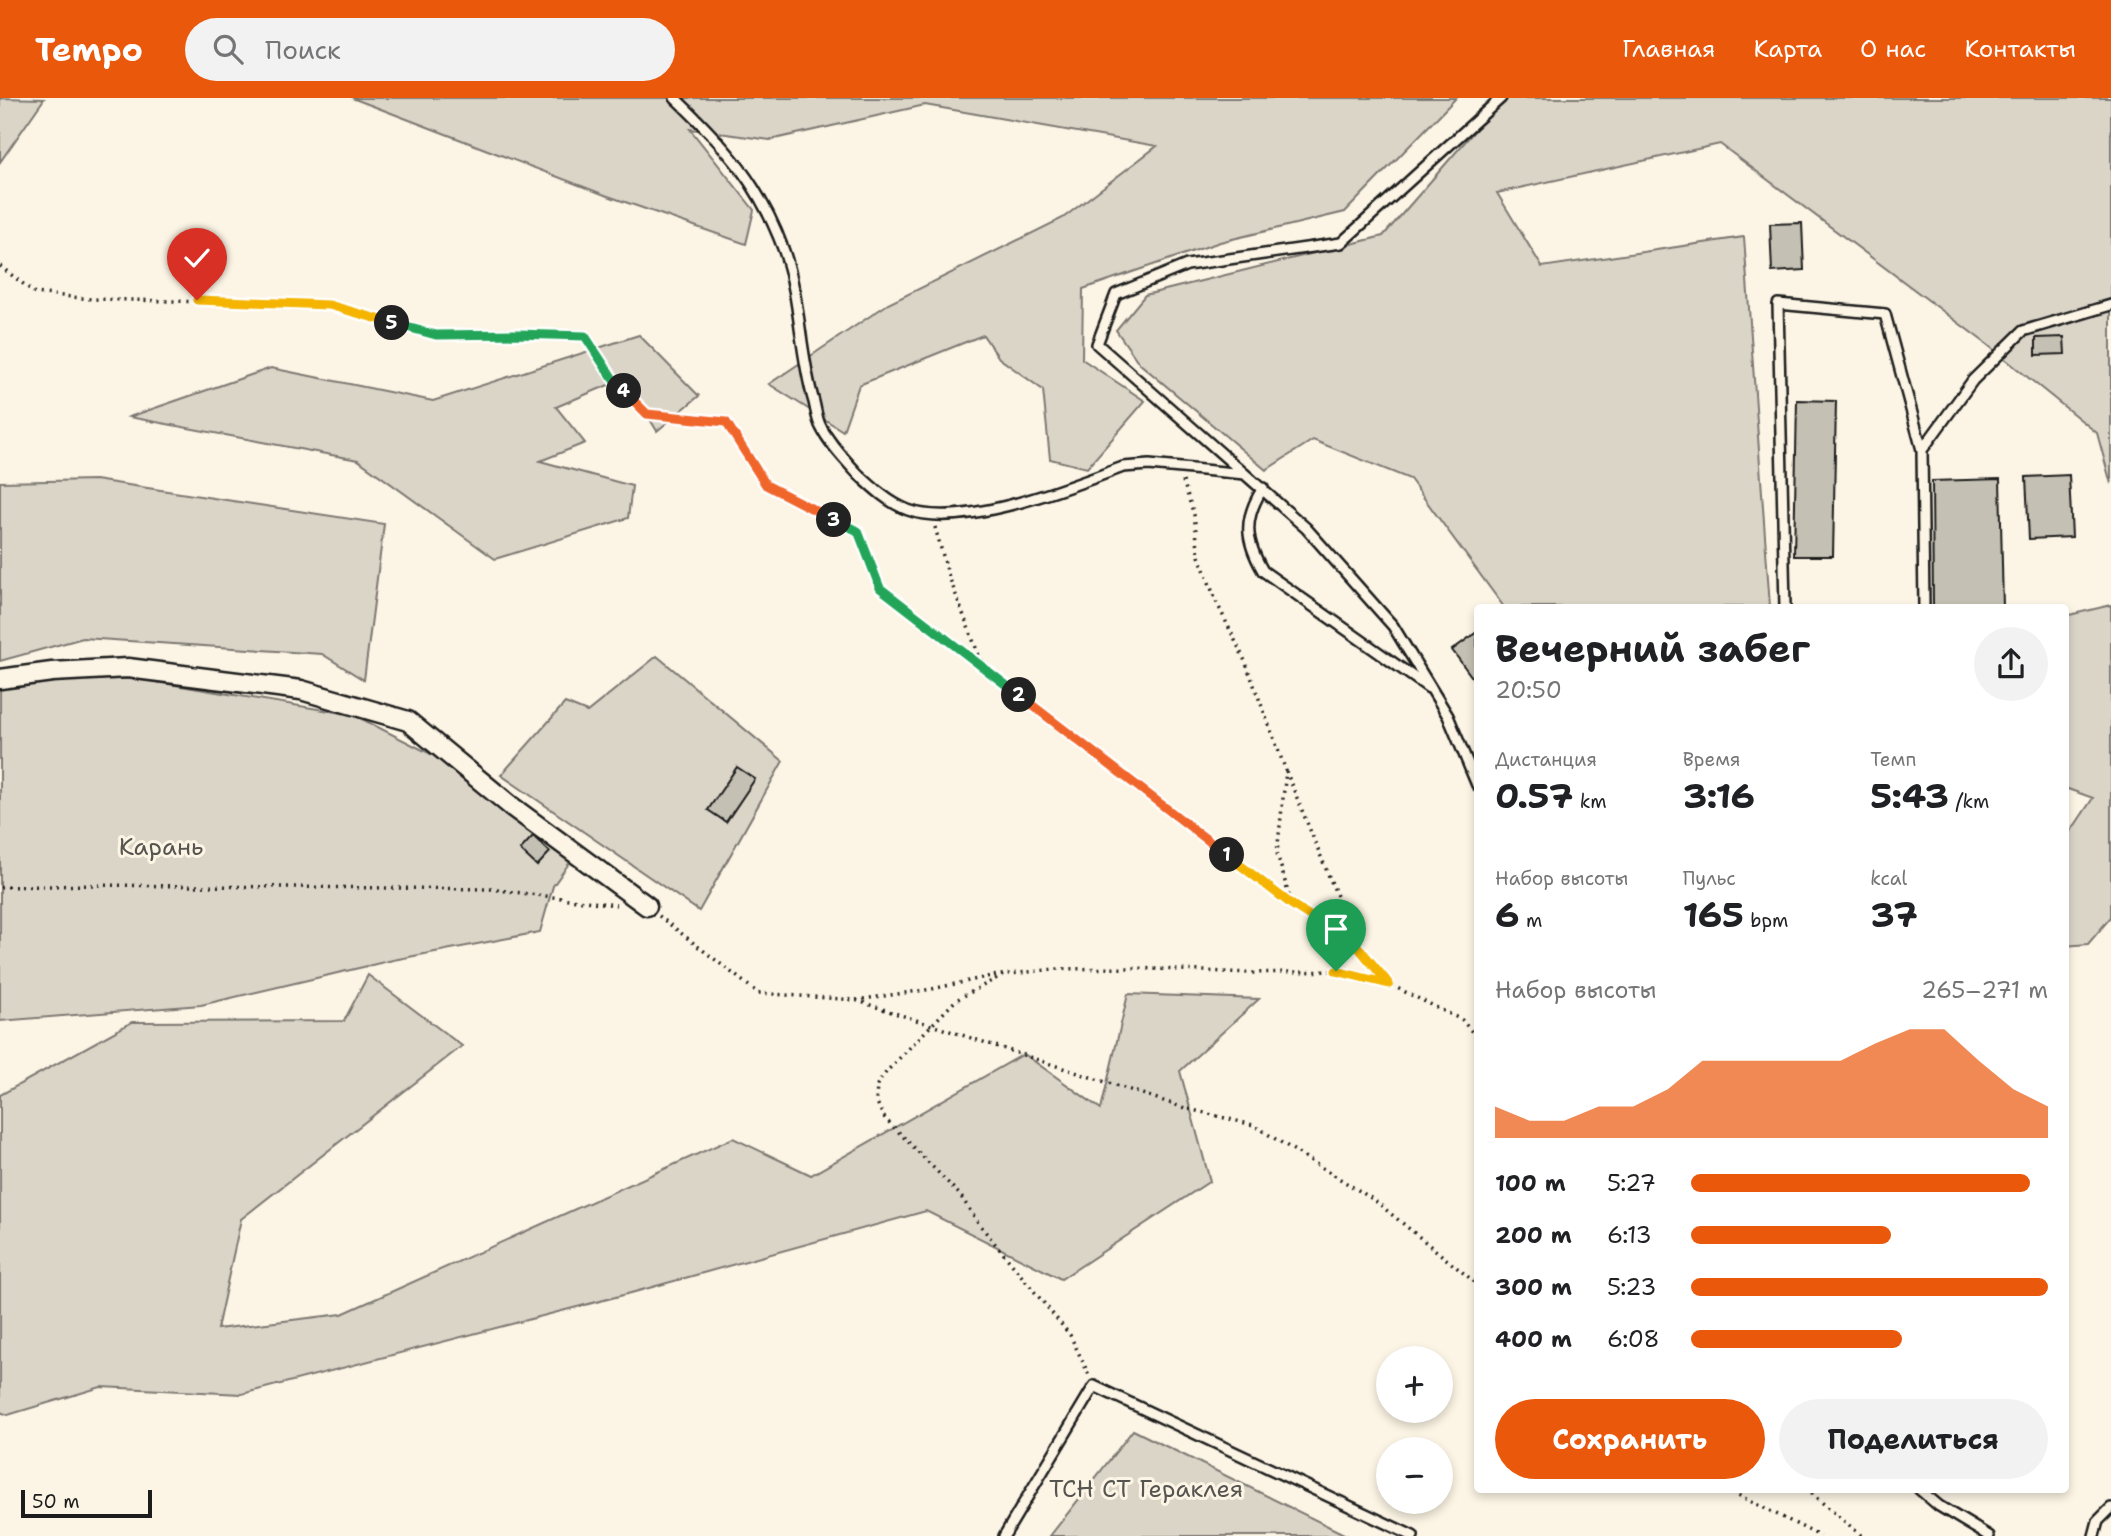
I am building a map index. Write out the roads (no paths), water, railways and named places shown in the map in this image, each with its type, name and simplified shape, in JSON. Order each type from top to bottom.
[{"type":"street","points":[[0,679],[52,672],[128,668],[301,690],[408,721],[511,806],[647,906]]},
{"type":"lane","points":[[675,98],[718,138],[756,188],[783,251],[797,299],[808,381],[821,427],[848,464],[875,490],[907,510],[932,515],[972,513],[1123,467],[1149,465],[1246,474]]},
{"type":"lane","points":[[1474,778],[1448,716],[1393,626],[1306,528],[1097,344],[1116,294],[1187,265],[1341,243],[1501,98]]},
{"type":"lane","points":[[1785,604],[1778,304],[1885,314],[1922,450],[1924,604]]},
{"type":"lane","points":[[1922,450],[1973,380],[2023,331],[2111,305]]},
{"type":"lane","points":[[1263,488],[1252,505],[1248,526],[1250,548],[1263,570],[1300,599],[1432,690]]},
{"type":"lane","points":[[1004,1536],[1094,1386],[1413,1536]]},
{"type":"lane","points":[[1924,1493],[1989,1536]]},
{"type":"lane","points":[[2094,1536],[2098,1521],[2111,1508]]},
{"type":"park label","name":"Карань","points":[[161,847]]},
{"type":"park label","name":"ТСН СТ Гераклея","points":[[1146,1489]]}]
